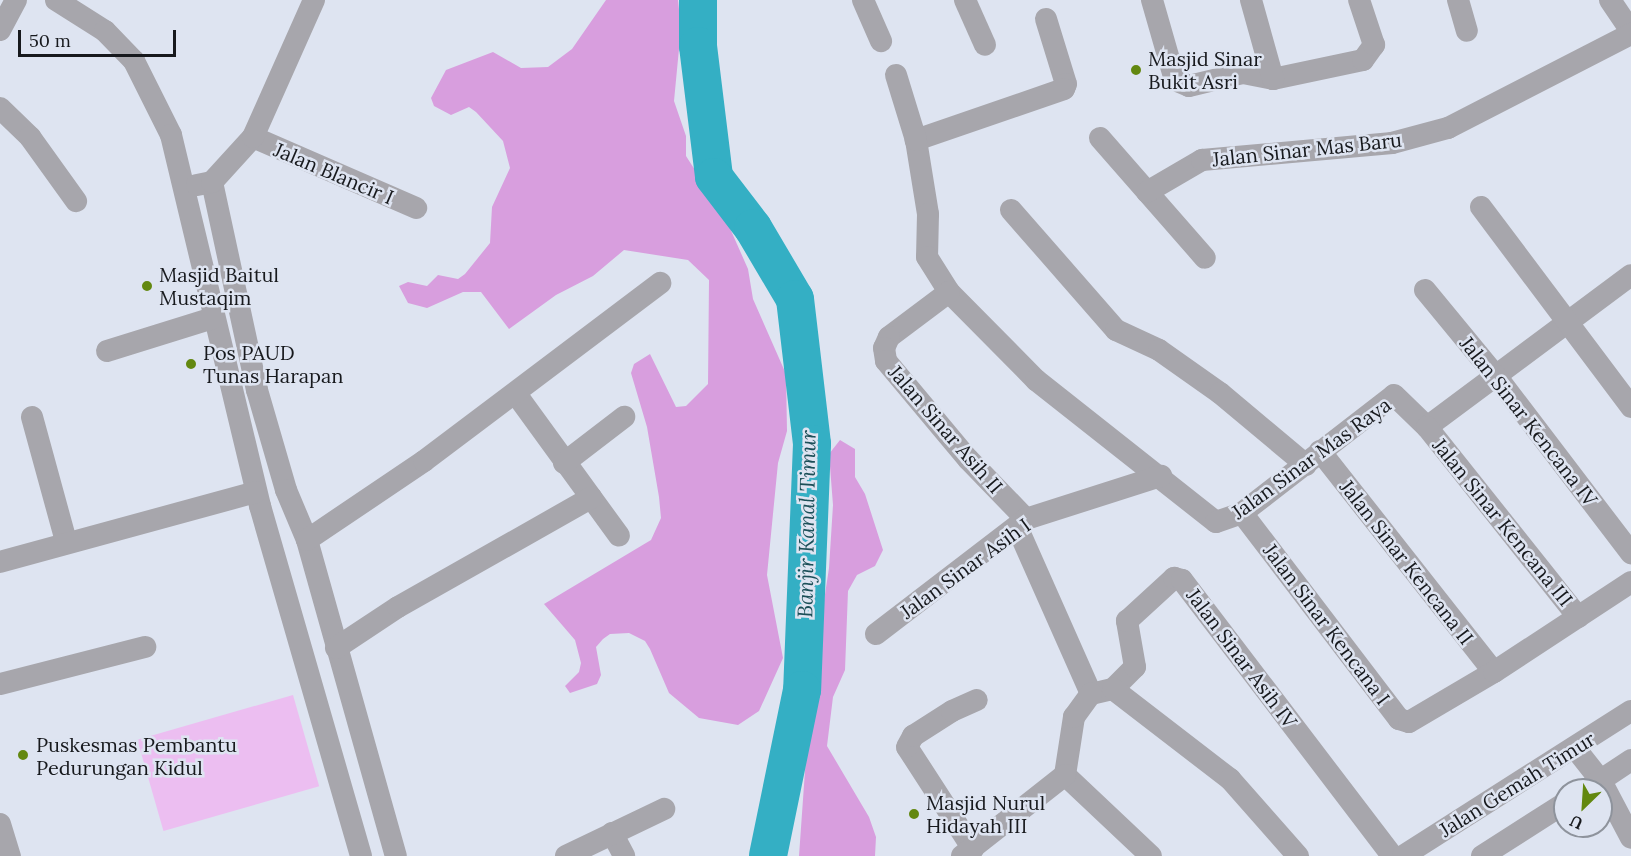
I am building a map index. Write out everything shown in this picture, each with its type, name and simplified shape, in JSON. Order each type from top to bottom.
[{"type":"street","points":[[56,0],[105,31],[134,61],[171,135],[256,492],[357,855]]},
{"type":"street","name":"Jalan Blancir I","points":[[212,182],[253,137],[315,0]]},
{"type":"street","points":[[863,0],[881,41]]},
{"type":"street","points":[[965,0],[985,45]]},
{"type":"street","points":[[1152,0],[1175,80],[1181,85],[1243,73],[1273,79],[1363,60],[1371,54],[1374,45],[1359,0]]},
{"type":"street","points":[[1251,0],[1273,79]]},
{"type":"street","points":[[1458,0],[1467,30]]},
{"type":"street","points":[[1610,0],[1631,33]]},
{"type":"street","points":[[0,30],[11,2]]},
{"type":"street","points":[[916,140],[1064,89],[1066,84],[1046,19]]},
{"type":"street","name":"Jalan Sinar Mas Baru","points":[[1147,192],[1202,160],[1392,143],[1448,128],[1631,33]]},
{"type":"street","points":[[896,75],[916,140],[928,214],[927,257],[950,292],[1036,380],[1161,476]]},
{"type":"street","points":[[0,108],[30,137],[76,201]]},
{"type":"street","name":"Jalan Blancir I","points":[[253,137],[416,208]]},
{"type":"street","points":[[1100,138],[1205,258]]},
{"type":"street","points":[[185,188],[212,182],[256,390],[286,490],[307,540],[314,575],[396,856]]},
{"type":"street","points":[[1481,207],[1566,324],[1631,407]]},
{"type":"street","points":[[1011,210],[1116,330],[1159,350],[1313,458]]},
{"type":"street","points":[[1427,427],[1631,275]]},
{"type":"street","points":[[307,540],[516,394],[562,355],[660,283]]},
{"type":"street","name":"Jalan Sinar Kencana IV","points":[[1425,290],[1496,376],[1631,553]]},
{"type":"street","name":"Jalan Sinar Asih II","points":[[950,292],[889,337],[884,348],[886,361],[1022,524]]},
{"type":"street","points":[[107,351],[213,318]]},
{"type":"street","points":[[516,394],[619,536]]},
{"type":"street","name":"Jalan Sinar Mas Raya","points":[[1161,476],[1216,522],[1242,513],[1394,395],[1427,427]]},
{"type":"street","points":[[32,417],[66,541]]},
{"type":"street","points":[[564,463],[624,417]]},
{"type":"street","name":"Jalan Sinar Kencana III","points":[[1427,427],[1578,617]]},
{"type":"street","name":"Jalan Sinar Kencana II","points":[[1313,458],[1494,672]]},
{"type":"street","name":"Jalan Sinar Asih I","points":[[876,634],[1022,524],[1161,476]]},
{"type":"street","points":[[0,562],[66,541],[256,492]]},
{"type":"street","points":[[336,648],[398,607],[591,498]]},
{"type":"street","name":"Jalan Sinar Kencana I","points":[[1242,513],[1399,719],[1418,720],[1494,672]]},
{"type":"street","points":[[1022,524],[1091,694]]},
{"type":"street","points":[[281,584],[314,575]]},
{"type":"street","name":"Jalan Sinar Asih IV","points":[[1113,689],[1135,667],[1127,621],[1174,578],[1182,580],[1392,856]]},
{"type":"street","points":[[1494,672],[1631,582]]},
{"type":"street","points":[[0,684],[145,647]]},
{"type":"street","points":[[977,700],[952,711],[913,736],[907,747],[968,853],[1065,775],[1074,717],[1091,694],[1113,689],[1230,779],[1298,856]]},
{"type":"street","name":"Jalan Gemah Timur","points":[[1403,856],[1428,850],[1631,711]]},
{"type":"street","points":[[1575,748],[1590,778]]},
{"type":"street","name":"Jalan Gemah Timur","points":[[1604,778],[1631,760]]},
{"type":"street","points":[[1065,775],[1151,856]]},
{"type":"street","points":[[566,856],[664,809]]},
{"type":"street","points":[[1482,856],[1553,811]]},
{"type":"street","points":[[1613,813],[1631,838]]},
{"type":"street","points":[[612,833],[624,856]]},
{"type":"shaded area","points":[[606,0],[678,0],[681,28],[674,101],[686,136],[686,156],[725,217],[748,269],[753,299],[786,374],[787,431],[778,463],[767,575],[783,658],[759,711],[738,725],[699,718],[669,693],[645,641],[629,633],[610,634],[603,639],[596,647],[601,675],[597,684],[570,693],[565,686],[579,672],[581,663],[575,640],[544,604],[651,540],[661,518],[659,497],[647,427],[631,373],[634,364],[650,354],[676,407],[686,406],[708,384],[709,280],[688,260],[624,250],[593,276],[556,295],[509,329],[481,292],[463,292],[427,308],[408,303],[399,286],[408,282],[427,286],[438,275],[458,279],[465,274],[490,243],[492,207],[510,168],[503,141],[476,112],[469,107],[451,115],[434,106],[431,98],[446,70],[493,52],[521,68],[548,67],[572,49]]},
{"type":"shaded area","points":[[840,440],[855,449],[855,477],[865,494],[883,550],[875,566],[857,575],[848,591],[845,670],[833,697],[827,746],[869,817],[876,837],[875,856],[799,856],[811,686],[829,568],[833,505],[829,454]]},
{"type":"shaded area","points":[[293,695],[319,786],[163,831],[137,740]]},
{"type":"waterway","name":"Banjir Kanal Timur","points":[[698,0],[698,46],[714,177],[753,228],[795,299],[812,444],[802,690],[768,856]]},
{"type":"place","name":"Masjid Sinar Bukit Asri","points":[[1136,70]]},
{"type":"place","name":"Masjid Baitul Mustaqim","points":[[147,286]]},
{"type":"place","name":"Pos PAUD Tunas Harapan","points":[[191,364]]},
{"type":"place","name":"Puskesmas Pembantu Pedurungan Kidul","points":[[23,755]]},
{"type":"place","name":"Masjid Nurul Hidayah III","points":[[914,814]]}]
